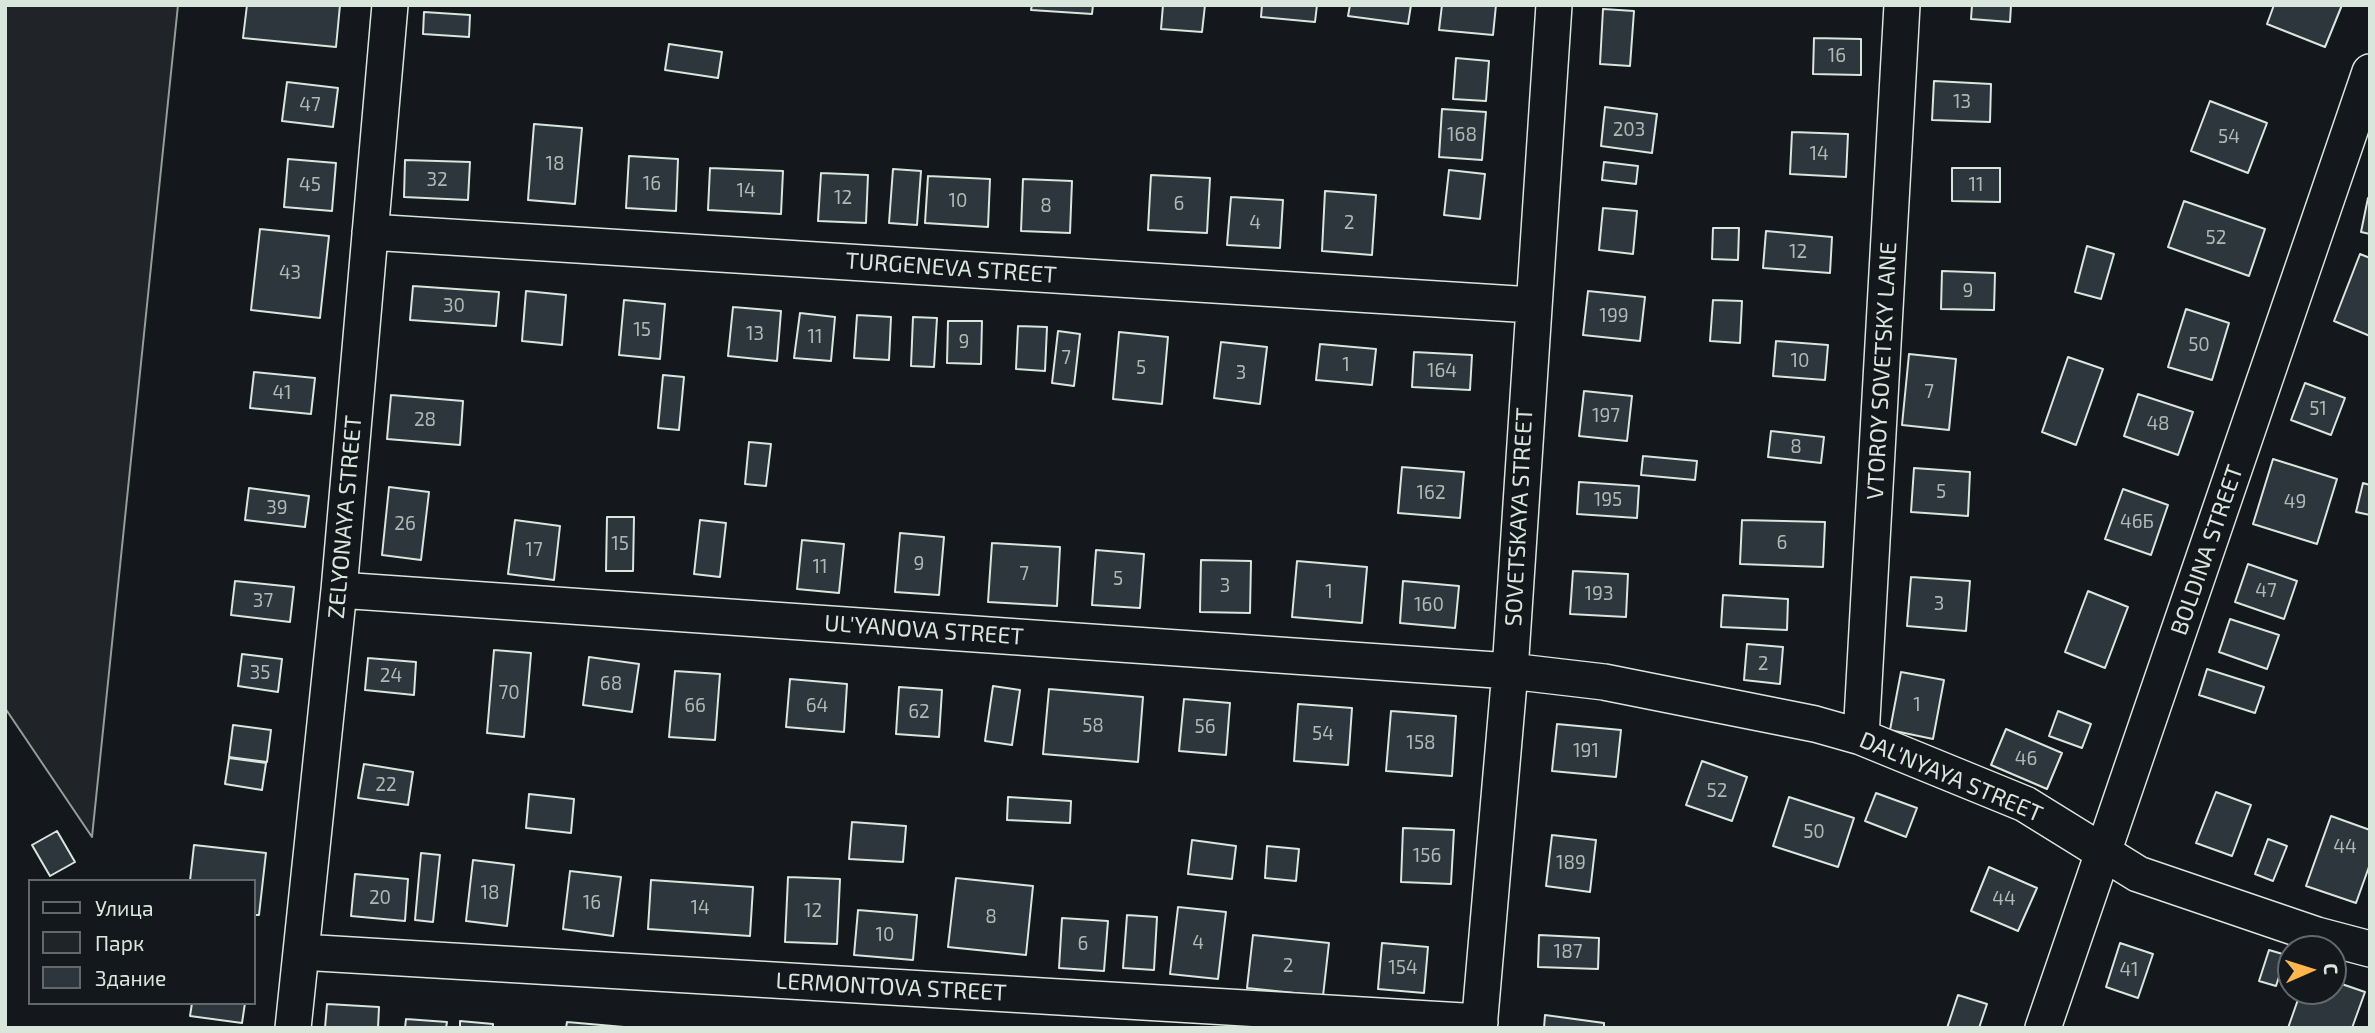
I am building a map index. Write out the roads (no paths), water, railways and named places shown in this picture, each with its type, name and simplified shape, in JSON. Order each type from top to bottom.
[{"type":"street","name":"ZELYONAYA STREET","points":[[293,1028],[339,590],[390,5]]},
{"type":"street","name":"SOVETSKAYA STREET","points":[[1480,1025],[1510,671],[1532,305],[1554,5]]},
{"type":"street","name":"VTOROY SOVETSKY LANE","points":[[1861,737],[1902,5]]},
{"type":"street","name":"BOLDINA STREET","points":[[2043,1028],[2370,72]]},
{"type":"street","name":"TURGENEVA STREET","points":[[370,232],[1532,305]]},
{"type":"street","name":"UL'YANOVA STREET","points":[[339,590],[1510,671]]},
{"type":"street","name":"DAL'NYAYA STREET","points":[[1510,671],[1604,682],[1815,724],[1861,737],[2025,804],[2105,850],[2138,874],[2317,935],[2370,949]]},
{"type":"street","name":"LERMONTOVA STREET","points":[[301,952],[1480,1025]]}]
